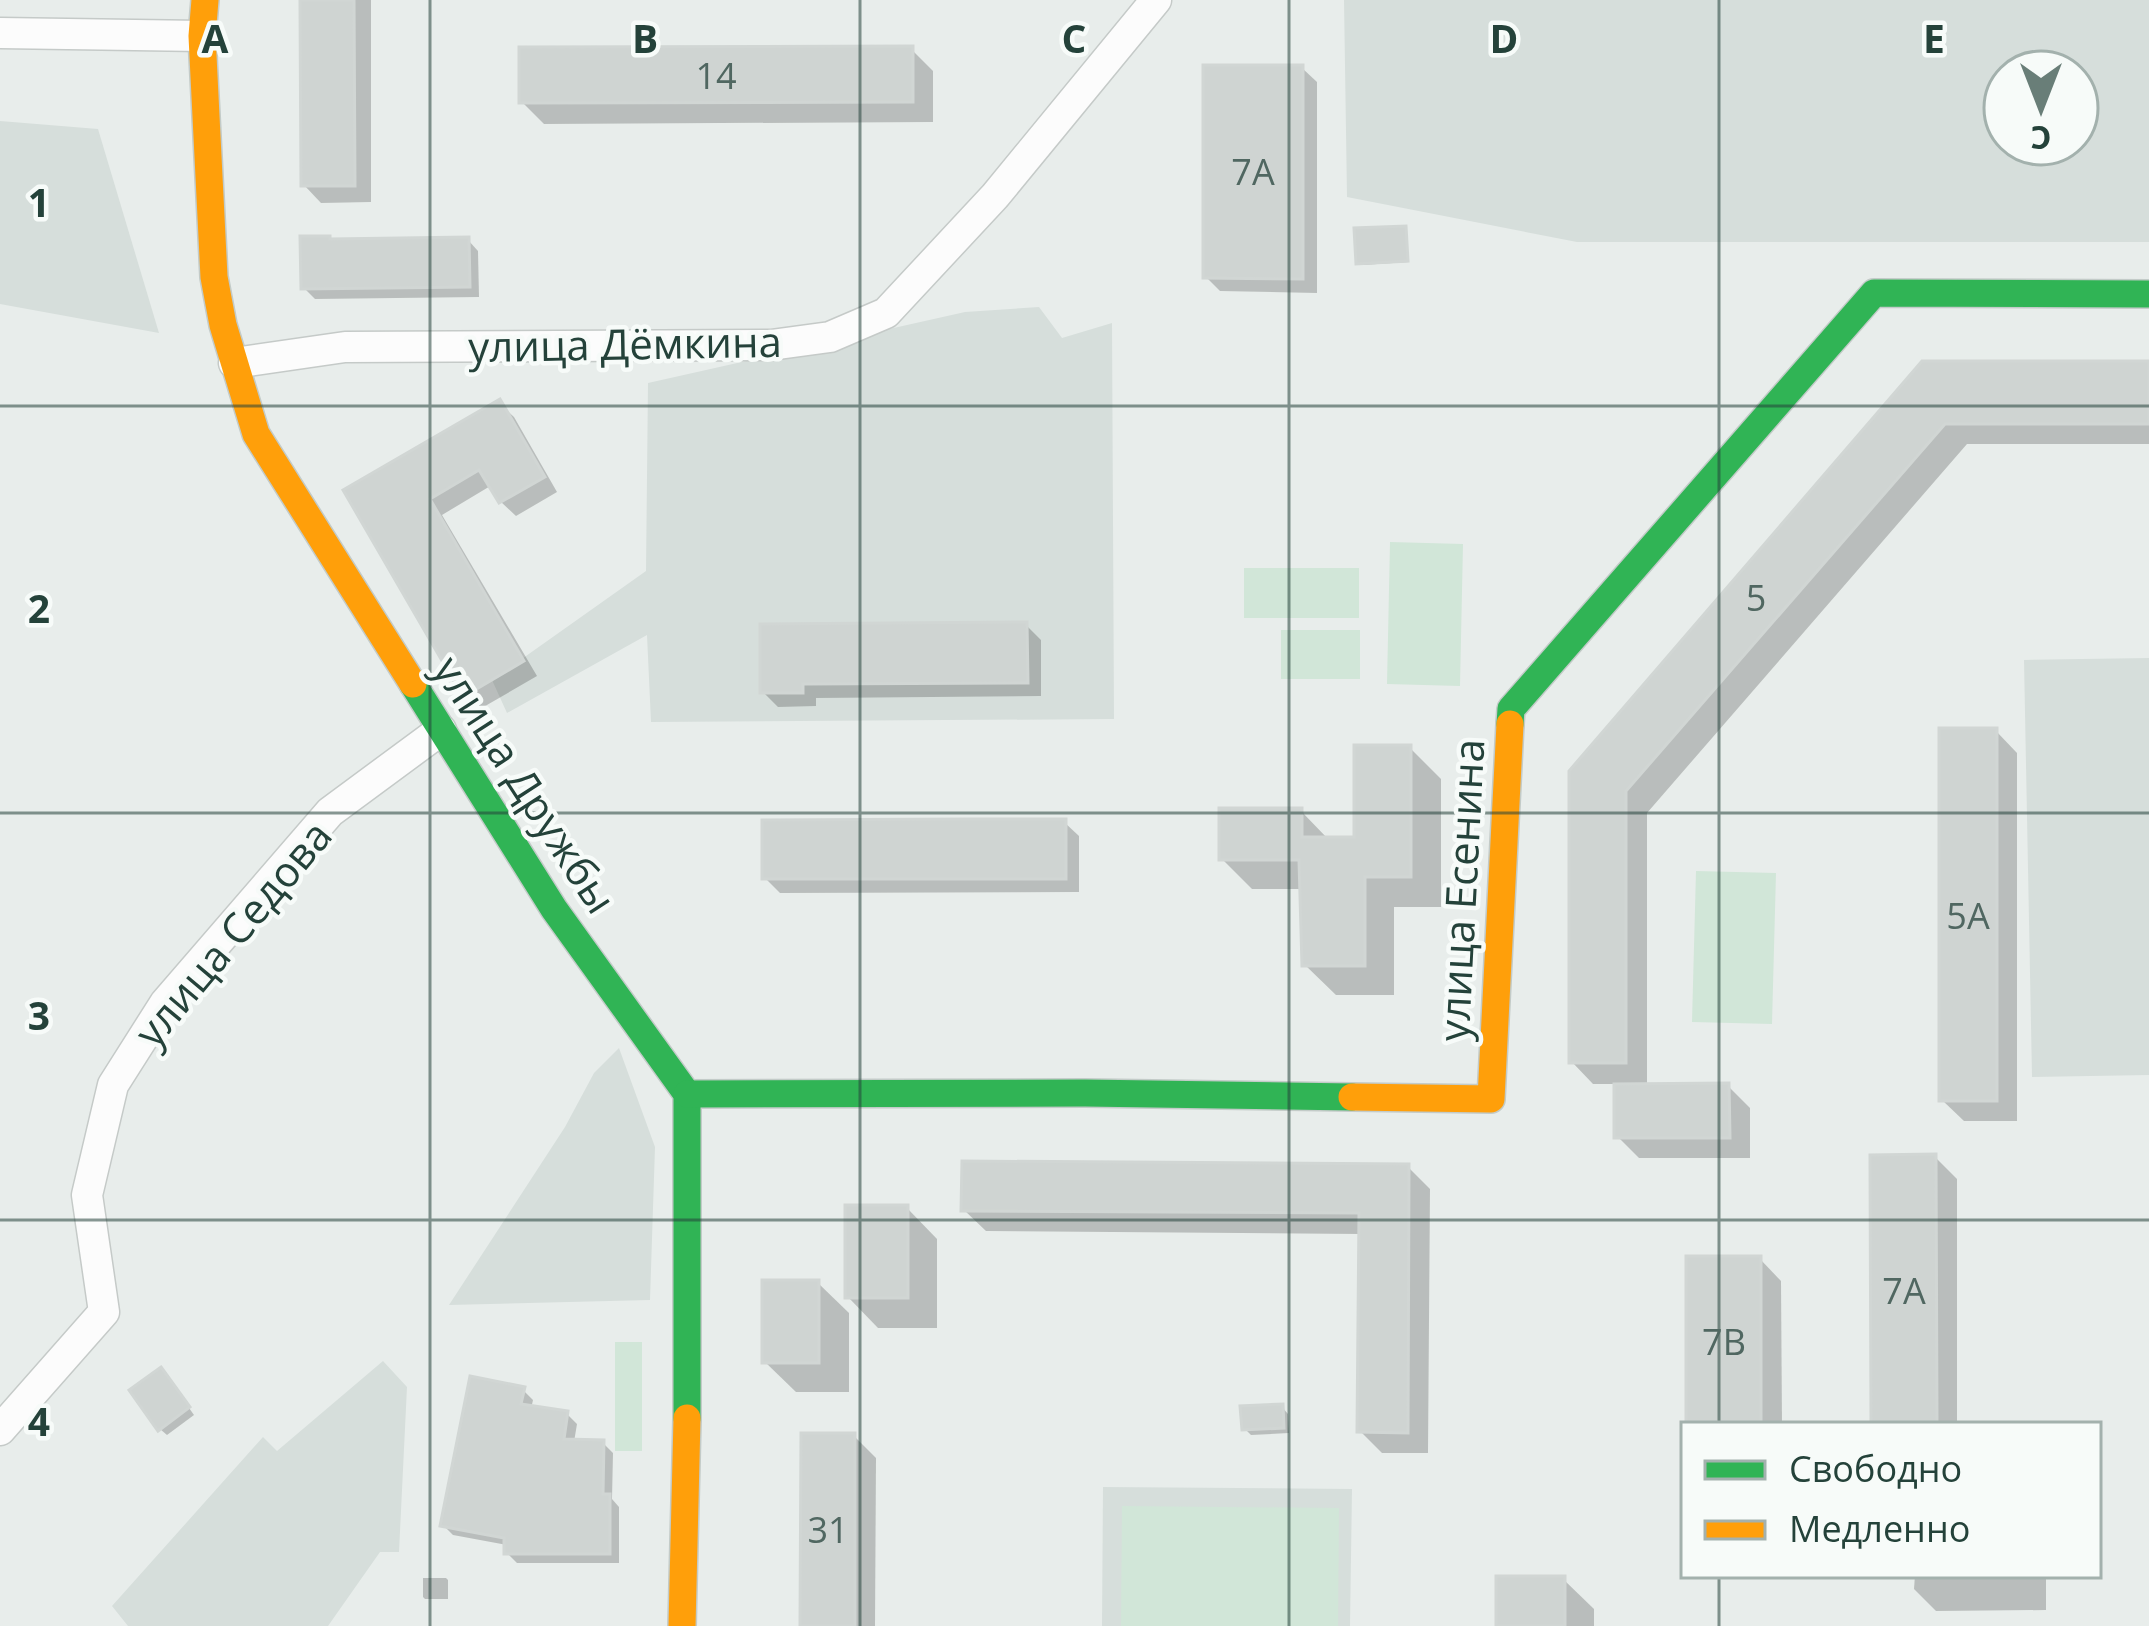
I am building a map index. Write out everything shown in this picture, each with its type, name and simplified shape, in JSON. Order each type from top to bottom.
[{"type":"street","name":"улица Дружбы","points":[[205,0],[202,36],[214,277],[256,434],[554,910],[687,1094]]},
{"type":"street","name":"улица Дёмкина","points":[[235,363],[345,347],[771,345],[830,337],[886,313],[995,196],[1156,0]]},
{"type":"street","points":[[0,33],[202,36]]},
{"type":"street","name":"улица Есенина","points":[[687,1094],[1491,1099],[1511,710],[1874,293],[2149,294]]},
{"type":"street","name":"улица Седова","points":[[0,1430],[104,1312],[87,1195],[113,1084],[146,1029],[330,812],[441,730]]},
{"type":"street","points":[[682,1626],[687,1094]]},
{"type":"shaded area","points":[[1344,0],[2149,0],[2149,242],[1577,242],[1347,197]]},
{"type":"shaded area","points":[[0,121],[98,129],[159,333],[0,304]]},
{"type":"shaded area","points":[[1039,307],[1062,338],[1112,323],[1114,719],[651,722],[647,635],[507,713],[492,680],[646,571],[648,383],[965,312]]},
{"type":"shaded area","points":[[2149,658],[2149,1075],[2032,1077],[2024,660]]},
{"type":"shaded area","points":[[619,1048],[655,1147],[650,1300],[449,1305],[565,1127],[594,1073]]},
{"type":"shaded area","points":[[383,1361],[407,1387],[399,1552],[380,1552],[328,1626],[128,1626],[112,1606],[263,1437],[277,1451]]},
{"type":"shaded area","points":[[1103,1487],[1352,1489],[1350,1626],[1102,1626]]},
{"type":"green space","points":[[1390,542],[1463,544],[1460,686],[1387,684]]},
{"type":"green space","points":[[1244,568],[1359,568],[1359,618],[1244,618]]},
{"type":"green space","points":[[1281,630],[1360,630],[1360,679],[1281,679]]},
{"type":"green space","points":[[1696,871],[1776,873],[1772,1024],[1692,1022]]},
{"type":"green space","points":[[615,1342],[642,1342],[642,1451],[615,1451]]},
{"type":"green space","points":[[1122,1506],[1339,1508],[1338,1626],[1121,1626]]},
{"type":"building","points":[[300,0],[354,0],[355,186],[301,186]]},
{"type":"building","points":[[913,46],[913,102],[519,103],[519,47]]},
{"type":"building","points":[[1203,65],[1303,65],[1303,279],[1203,278]]},
{"type":"building","points":[[1406,226],[1408,261],[1356,264],[1354,228]]},
{"type":"building","points":[[300,236],[469,237],[470,287],[301,289]]},
{"type":"building","points":[[1922,361],[2149,361],[2149,424],[1945,424],[1626,791],[1626,1063],[1569,1063],[1569,771]]},
{"type":"building","points":[[500,399],[545,477],[499,503],[479,470],[430,499],[524,661],[463,697],[343,490]]},
{"type":"building","points":[[1027,622],[1028,683],[803,684],[803,693],[760,693],[760,624]]},
{"type":"building","points":[[1939,728],[1997,728],[1997,1101],[1939,1101]]},
{"type":"building","points":[[1354,745],[1411,745],[1411,877],[1365,877],[1365,966],[1302,966],[1299,860],[1219,860],[1219,808],[1302,808],[1302,837],[1354,837]]},
{"type":"building","points":[[1066,819],[1066,879],[762,879],[762,820]]},
{"type":"building","points":[[1729,1083],[1730,1138],[1614,1138],[1614,1084]]},
{"type":"building","points":[[1936,1154],[1937,1422],[1871,1422],[1870,1155]]},
{"type":"building","points":[[962,1161],[1409,1164],[1408,1433],[1357,1432],[1359,1213],[961,1211]]},
{"type":"building","points":[[845,1205],[908,1205],[908,1298],[845,1298]]},
{"type":"building","points":[[1686,1256],[1761,1256],[1761,1422],[1686,1422]]},
{"type":"building","points":[[762,1280],[819,1280],[819,1363],[762,1363]]},
{"type":"building","points":[[161,1367],[190,1407],[158,1431],[129,1390]]},
{"type":"building","points":[[470,1376],[525,1387],[521,1404],[568,1411],[564,1439],[604,1440],[603,1494],[610,1494],[610,1554],[504,1554],[504,1538],[440,1526]]},
{"type":"building","points":[[1283,1404],[1284,1428],[1242,1430],[1240,1406]]},
{"type":"building","points":[[801,1433],[855,1433],[855,1626],[800,1626]]},
{"type":"building","points":[[1496,1576],[1565,1576],[1565,1626],[1496,1626]]},
{"type":"traffic: fast","points":[[1510,724],[1511,709],[1874,293],[2149,294]]},
{"type":"traffic: fast","points":[[413,684],[554,909],[687,1094],[687,1418]]},
{"type":"traffic: fast","points":[[687,1094],[1352,1097]]},
{"type":"traffic: slow","points":[[205,0],[202,36],[214,277],[223,325],[256,434],[413,684]]},
{"type":"traffic: slow","points":[[1352,1097],[1491,1099],[1510,724]]},
{"type":"traffic: slow","points":[[682,1626],[687,1418]]}]
